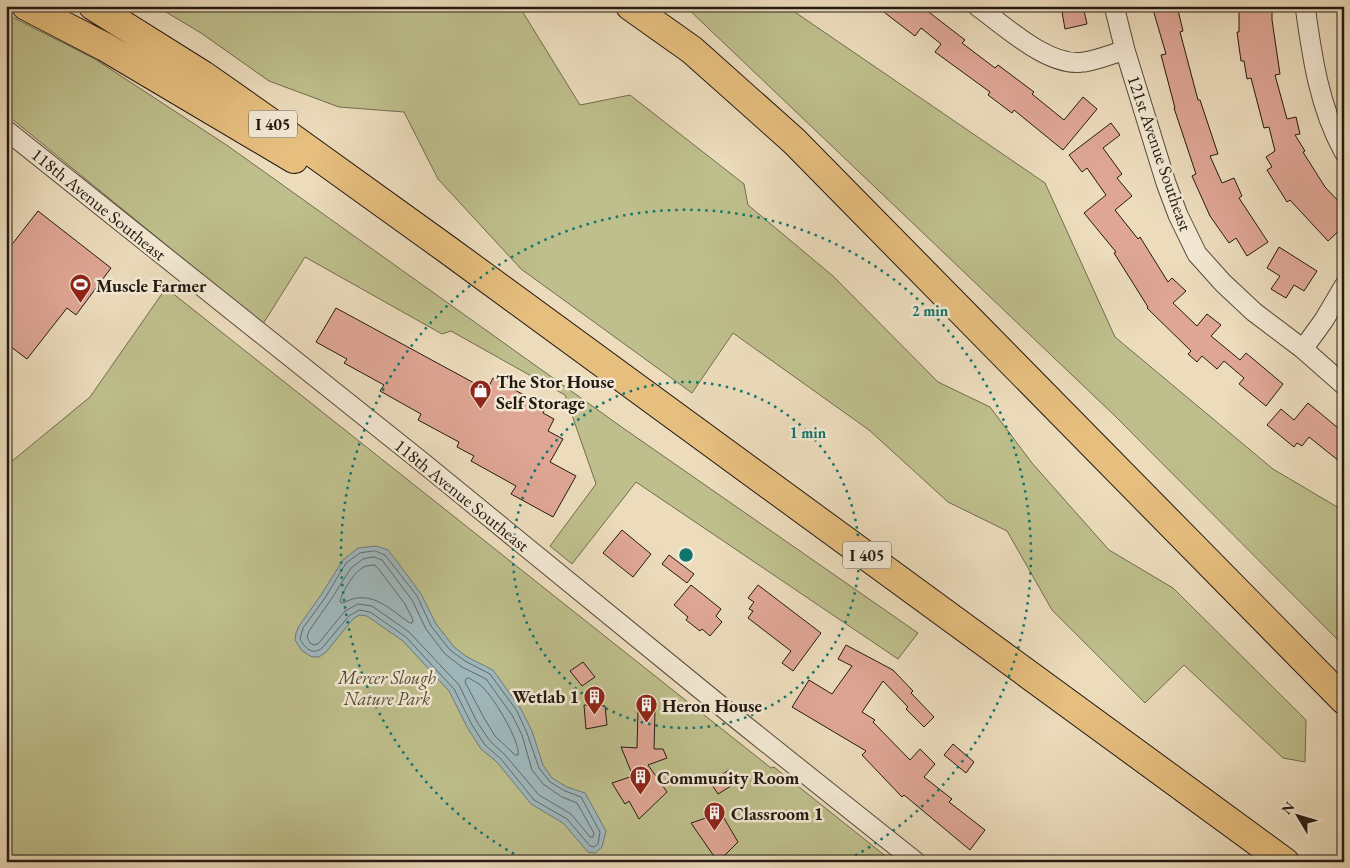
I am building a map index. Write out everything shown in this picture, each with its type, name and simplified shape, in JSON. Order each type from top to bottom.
[{"type":"highway","points":[[26,6],[105,47],[448,250]]},
{"type":"highway","name":"I 405","points":[[93,6],[203,75],[448,250],[1285,862]]},
{"type":"highway","points":[[630,6],[692,50],[794,141],[1344,700]]},
{"type":"street","points":[[978,6],[1036,49],[1066,62],[1084,62],[1125,50]]},
{"type":"street","name":"121st Avenue Southeast","points":[[1114,6],[1125,50],[1166,183],[1178,215],[1197,254],[1223,283],[1248,306],[1303,349],[1344,385]]},
{"type":"street","points":[[1305,6],[1311,53],[1324,109],[1344,152]]},
{"type":"street","name":"118th Avenue Southeast","points":[[6,130],[422,462],[916,862]]},
{"type":"street","points":[[1303,349],[1324,320],[1344,286]]},
{"type":"green space","points":[[156,6],[519,6],[580,105],[630,95],[744,184],[748,205],[833,276],[938,382],[990,407],[1032,463],[1109,550],[1173,588],[1306,720],[1305,762],[1283,758],[1184,665],[1145,703],[1052,610],[1007,531],[948,502],[869,430],[733,333],[692,393],[521,269],[438,179],[404,112],[339,107],[269,81],[201,33]]},
{"type":"green space","points":[[685,6],[786,6],[1045,183],[1115,337],[1273,469],[1344,511],[1344,646],[1115,416]]},
{"type":"green space","points":[[6,14],[95,59],[228,146],[623,428],[918,633],[898,659],[636,482],[572,564],[550,546],[596,484],[565,395],[451,331],[442,334],[305,257],[263,324],[6,114]]},
{"type":"green space","name":"Mercer Slough Nature Park","points":[[166,288],[771,768],[774,767],[893,862],[6,862],[6,466],[90,397]]},
{"type":"water","points":[[376,546],[388,550],[396,560],[421,594],[436,624],[454,647],[467,657],[493,670],[521,709],[532,731],[543,765],[552,778],[567,787],[585,793],[606,831],[602,847],[595,853],[588,852],[563,823],[531,804],[497,762],[481,749],[467,727],[449,691],[403,641],[367,616],[359,615],[353,619],[326,652],[319,657],[312,657],[302,651],[295,640],[299,626],[343,560],[358,548]]},
{"type":"building","points":[[876,6],[921,6],[965,40],[962,43],[995,68],[998,65],[1034,92],[1032,94],[1064,120],[1083,97],[1097,109],[1063,150],[1014,110],[1012,113],[988,95],[990,92],[935,52],[941,44],[921,28],[915,36]]},
{"type":"building","points":[[1061,6],[1083,6],[1087,24],[1065,29]]},
{"type":"building","points":[[1152,6],[1177,6],[1183,31],[1180,32],[1198,100],[1200,100],[1218,154],[1210,156],[1222,183],[1234,178],[1242,196],[1239,198],[1268,242],[1247,256],[1236,238],[1229,243],[1210,216],[1192,176],[1196,174],[1174,108],[1161,55],[1166,54]]},
{"type":"building","points":[[1239,6],[1272,6],[1272,20],[1280,74],[1275,75],[1287,119],[1296,117],[1300,134],[1295,135],[1305,151],[1303,152],[1325,187],[1344,207],[1344,226],[1328,241],[1290,200],[1287,202],[1267,170],[1272,167],[1266,157],[1275,151],[1269,127],[1264,128],[1251,78],[1247,79],[1244,61],[1241,61],[1237,32],[1239,32]]},
{"type":"building","points":[[1111,123],[1120,135],[1103,148],[1122,174],[1117,178],[1132,196],[1115,210],[1138,239],[1140,237],[1168,282],[1172,278],[1186,291],[1173,303],[1197,326],[1207,314],[1221,325],[1211,336],[1240,360],[1246,353],[1283,384],[1266,406],[1239,384],[1244,378],[1224,361],[1217,369],[1202,356],[1197,362],[1188,354],[1191,351],[1147,308],[1114,253],[1116,252],[1084,213],[1106,195],[1087,168],[1082,172],[1069,155]]},
{"type":"building","points":[[38,211],[111,268],[76,315],[67,308],[27,359],[6,343],[6,252]]},
{"type":"building","points":[[1279,247],[1317,271],[1304,291],[1294,285],[1286,298],[1271,289],[1280,276],[1267,268]]},
{"type":"building","name":"The Stor House Self Storage","points":[[336,308],[487,390],[493,378],[546,407],[543,413],[554,419],[548,431],[563,439],[550,462],[576,476],[553,517],[511,494],[516,486],[471,461],[474,456],[457,447],[459,442],[418,420],[421,414],[380,391],[384,385],[344,363],[347,359],[316,342]]},
{"type":"building","points":[[1308,403],[1344,433],[1344,465],[1309,437],[1302,446],[1297,443],[1294,447],[1267,425],[1281,409],[1294,420]]},
{"type":"building","points":[[622,530],[651,554],[633,577],[603,553]]},
{"type":"building","points":[[669,555],[694,574],[687,583],[662,564]]},
{"type":"building","points":[[691,585],[721,609],[716,616],[722,622],[710,636],[686,620],[688,617],[674,605]]},
{"type":"building","points":[[758,585],[821,633],[793,671],[782,663],[791,651],[748,618],[753,611],[749,609],[754,602],[748,598]]},
{"type":"building","points":[[846,645],[893,670],[913,691],[911,693],[934,717],[924,727],[883,681],[862,712],[875,720],[873,722],[910,760],[920,749],[935,764],[924,777],[952,799],[949,802],[985,830],[970,850],[904,795],[902,797],[862,755],[866,751],[792,707],[809,680],[832,694],[852,666],[838,659]]},
{"type":"building","points":[[583,662],[595,677],[582,686],[570,671]]},
{"type":"building","name":"Wetlab 1","points":[[584,705],[605,706],[607,725],[586,729]]},
{"type":"building","points":[[638,710],[655,710],[654,749],[663,749],[667,758],[648,765],[667,792],[639,819],[629,801],[625,804],[612,783],[633,776],[621,747],[637,748]]},
{"type":"building","points":[[953,744],[974,762],[966,773],[944,755]]},
{"type":"building","points":[[729,770],[736,783],[718,794],[710,782]]},
{"type":"building","name":"Classroom 1","points":[[721,813],[738,842],[718,862],[691,823]]},
{"type":"place","name":"Muscle Farmer","points":[[80,304]]},
{"type":"place","name":"The Stor House Self Storage","points":[[480,410]]},
{"type":"place","name":"Wetlab 1","points":[[595,715]]},
{"type":"place","name":"Heron House","points":[[646,724]]},
{"type":"place","name":"Community Room","points":[[641,796]]},
{"type":"place","name":"Classroom 1","points":[[715,832]]}]
